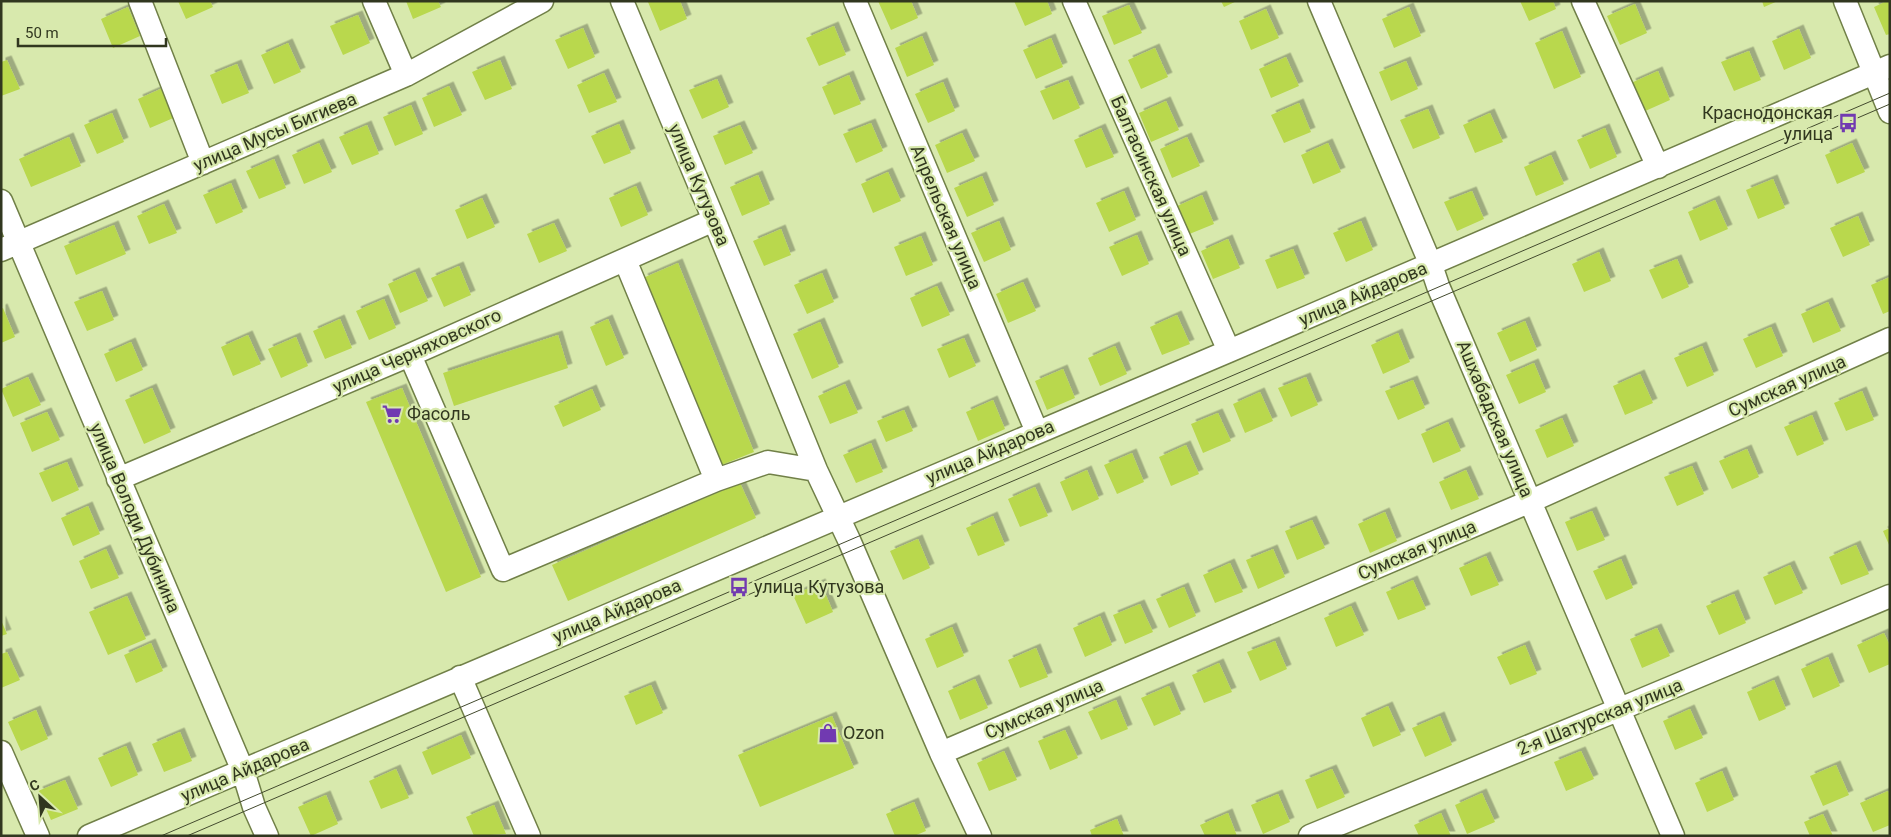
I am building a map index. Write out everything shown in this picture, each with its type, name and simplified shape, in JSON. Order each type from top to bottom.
[{"type":"street","points":[[140,1],[203,163]]},
{"type":"street","points":[[374,1],[406,76]]},
{"type":"street","name":"улица Мусы Бигиева","points":[[10,246],[406,76],[542,1]]},
{"type":"street","name":"улица Кутузова","points":[[622,1],[816,470],[839,518],[941,753],[980,836]]},
{"type":"street","name":"Апрельская улица","points":[[855,1],[1037,432]]},
{"type":"street","name":"Балтасинская улица","points":[[1074,1],[1229,351]]},
{"type":"street","name":"Ашхабадская улица","points":[[1319,1],[1431,265],[1438,286],[1673,836]]},
{"type":"street","points":[[1583,1],[1658,167]]},
{"type":"street","points":[[1845,1],[1882,69],[1890,112]]},
{"type":"street","name":"улица Айдарова","points":[[88,836],[1431,265],[1882,69]]},
{"type":"street","name":"улица Володи Дубинина","points":[[1,201],[10,246],[118,479],[242,771],[254,807],[267,836]]},
{"type":"street","name":"улица Черняховского","points":[[118,479],[410,355],[714,220]]},
{"type":"street","points":[[625,260],[716,480]]},
{"type":"street","name":"Сумская улица","points":[[941,753],[1531,501],[1890,339]]},
{"type":"street","points":[[410,355],[503,570],[716,480],[768,462],[816,470]]},
{"type":"street","name":"2-я Шатурская улица","points":[[1310,836],[1890,596]]},
{"type":"street","points":[[460,677],[529,836]]},
{"type":"street","points":[[1,752],[38,836]]},
{"type":"building","points":[[178,1],[210,1],[213,7],[186,19]]},
{"type":"building","points":[[406,1],[438,1],[441,7],[413,19]]},
{"type":"building","points":[[680,1],[687,19],[660,31],[648,2]]},
{"type":"building","points":[[878,1],[911,1],[918,18],[891,30]]},
{"type":"building","points":[[1014,1],[1047,1],[1052,14],[1025,26]]},
{"type":"building","points":[[1221,1],[1237,1],[1224,7]]},
{"type":"building","points":[[1520,1],[1553,1],[1556,9],[1529,21]]},
{"type":"building","points":[[1762,1],[1778,1],[1764,7]]},
{"type":"building","points":[[1890,1],[1890,34],[1886,35],[1874,7]]},
{"type":"building","points":[[1635,4],[1647,33],[1620,45],[1607,16]]},
{"type":"building","points":[[1129,5],[1142,33],[1114,45],[1102,16]]},
{"type":"building","points":[[128,7],[140,36],[113,48],[101,19]]},
{"type":"building","points":[[1409,7],[1421,36],[1394,48],[1382,19]]},
{"type":"building","points":[[1266,9],[1279,38],[1251,50],[1239,21]]},
{"type":"building","points":[[358,15],[370,43],[343,55],[330,26]]},
{"type":"building","points":[[834,26],[846,55],[819,66],[806,38]]},
{"type":"building","points":[[583,28],[595,57],[568,69],[555,40]]},
{"type":"building","points":[[1799,29],[1811,58],[1784,70],[1772,41]]},
{"type":"building","points":[[1562,31],[1581,77],[1554,89],[1535,43]]},
{"type":"building","points":[[922,36],[934,65],[907,77],[895,48]]},
{"type":"building","points":[[1051,38],[1063,67],[1036,79],[1023,50]]},
{"type":"building","points":[[288,43],[301,72],[274,84],[261,55]]},
{"type":"building","points":[[1155,48],[1168,77],[1141,89],[1128,60]]},
{"type":"building","points":[[1749,51],[1761,80],[1734,91],[1721,62]]},
{"type":"building","points":[[1286,57],[1299,86],[1271,98],[1259,69]]},
{"type":"building","points":[[7,60],[20,89],[1,96],[1,62]]},
{"type":"building","points":[[500,60],[512,89],[485,100],[472,72]]},
{"type":"building","points":[[1406,61],[1418,89],[1391,101],[1379,72]]},
{"type":"building","points":[[237,64],[249,93],[222,104],[210,75]]},
{"type":"building","points":[[1658,71],[1670,100],[1643,112],[1631,83]]},
{"type":"building","points":[[604,73],[617,102],[589,113],[577,85]]},
{"type":"building","points":[[849,75],[861,104],[834,115],[822,87]]},
{"type":"building","points":[[717,79],[729,107],[702,119],[689,90]]},
{"type":"building","points":[[1068,80],[1080,108],[1053,120],[1040,91]]},
{"type":"building","points":[[943,82],[955,111],[928,123],[915,94]]},
{"type":"building","points":[[449,86],[462,115],[434,127],[422,98]]},
{"type":"building","points":[[165,87],[178,116],[150,128],[138,99]]},
{"type":"building","points":[[1166,101],[1179,130],[1151,142],[1139,113]]},
{"type":"building","points":[[1299,103],[1311,132],[1284,143],[1271,115]]},
{"type":"building","points":[[411,105],[423,134],[395,146],[383,117]]},
{"type":"building","points":[[1428,109],[1440,138],[1413,149],[1400,120]]},
{"type":"building","points":[[112,113],[124,142],[97,154],[84,125]]},
{"type":"building","points":[[1490,113],[1503,142],[1475,153],[1463,125]]},
{"type":"building","points":[[871,123],[883,151],[856,163],[843,134]]},
{"type":"building","points":[[619,124],[631,153],[604,164],[591,136]]},
{"type":"building","points":[[367,125],[379,154],[352,165],[339,137]]},
{"type":"building","points":[[740,125],[753,153],[725,165],[713,136]]},
{"type":"building","points":[[1101,128],[1114,157],[1086,168],[1074,140]]},
{"type":"building","points":[[1605,128],[1617,157],[1590,169],[1577,140]]},
{"type":"building","points":[[962,133],[975,161],[947,173],[935,145]]},
{"type":"building","points":[[69,137],[81,166],[31,187],[19,159]]},
{"type":"building","points":[[1187,137],[1200,166],[1172,178],[1160,149]]},
{"type":"building","points":[[319,143],[332,172],[304,184],[292,155]]},
{"type":"building","points":[[1328,143],[1341,172],[1313,184],[1301,155]]},
{"type":"building","points":[[1852,143],[1865,172],[1837,184],[1825,155]]},
{"type":"building","points":[[1551,155],[1564,184],[1536,196],[1524,167]]},
{"type":"building","points":[[274,159],[286,188],[259,199],[246,171]]},
{"type":"building","points":[[888,172],[901,201],[873,213],[861,184]]},
{"type":"building","points":[[758,175],[770,204],[742,216],[730,187]]},
{"type":"building","points":[[982,176],[994,205],[967,217],[954,188]]},
{"type":"building","points":[[1773,179],[1785,208],[1758,219],[1746,190]]},
{"type":"building","points":[[231,183],[243,212],[216,224],[203,195]]},
{"type":"building","points":[[636,186],[648,215],[621,227],[609,198]]},
{"type":"building","points":[[1124,191],[1136,220],[1109,232],[1096,203]]},
{"type":"building","points":[[1472,191],[1484,219],[1457,231],[1444,202]]},
{"type":"building","points":[[1202,195],[1214,224],[1187,235],[1175,207]]},
{"type":"building","points":[[482,198],[495,227],[467,239],[455,210]]},
{"type":"building","points":[[1715,200],[1728,229],[1700,241],[1688,212]]},
{"type":"building","points":[[164,204],[177,233],[149,244],[137,216]]},
{"type":"building","points":[[1858,216],[1870,245],[1843,257],[1830,228]]},
{"type":"building","points":[[999,221],[1011,250],[984,262],[971,233]]},
{"type":"building","points":[[1361,221],[1373,250],[1346,262],[1333,233]]},
{"type":"building","points":[[554,223],[567,251],[539,263],[527,234]]},
{"type":"building","points":[[114,225],[126,254],[76,275],[64,246]]},
{"type":"building","points":[[781,229],[791,255],[764,266],[753,241]]},
{"type":"building","points":[[1137,235],[1149,264],[1122,276],[1109,247]]},
{"type":"building","points":[[921,236],[933,265],[906,276],[894,247]]},
{"type":"building","points":[[1228,239],[1240,268],[1213,279],[1201,251]]},
{"type":"building","points":[[1293,249],[1305,278],[1277,289],[1265,260]]},
{"type":"building","points":[[1599,252],[1611,281],[1584,292],[1572,264]]},
{"type":"building","points":[[1677,259],[1689,287],[1662,299],[1649,270]]},
{"type":"building","points":[[678,263],[754,452],[719,466],[643,278]]},
{"type":"building","points":[[459,266],[471,295],[444,307],[431,278]]},
{"type":"building","points":[[415,272],[428,301],[400,313],[388,284]]},
{"type":"building","points":[[822,273],[834,302],[807,314],[794,285]]},
{"type":"building","points":[[1890,277],[1890,311],[1883,314],[1871,285]]},
{"type":"building","points":[[1023,282],[1036,311],[1008,323],[996,294]]},
{"type":"building","points":[[937,286],[950,315],[922,327],[910,298]]},
{"type":"building","points":[[102,291],[114,320],[87,331],[74,302]]},
{"type":"building","points":[[384,299],[396,328],[369,340],[356,311]]},
{"type":"building","points":[[1828,302],[1841,331],[1813,343],[1801,314]]},
{"type":"building","points":[[3,308],[15,337],[1,343],[1,309]]},
{"type":"building","points":[[1177,315],[1190,344],[1162,355],[1150,327]]},
{"type":"building","points":[[340,319],[352,348],[325,359],[313,331]]},
{"type":"building","points":[[608,319],[624,358],[606,366],[590,327]]},
{"type":"building","points":[[1525,321],[1537,350],[1510,362],[1497,333]]},
{"type":"building","points":[[820,322],[839,367],[812,379],[793,334]]},
{"type":"building","points":[[1771,327],[1783,356],[1756,368],[1743,339]]},
{"type":"building","points":[[1398,333],[1410,362],[1383,374],[1371,345]]},
{"type":"building","points":[[248,335],[261,364],[233,376],[221,347]]},
{"type":"building","points":[[558,335],[568,368],[454,406],[443,373]]},
{"type":"building","points":[[296,337],[308,366],[281,378],[268,349]]},
{"type":"building","points":[[964,338],[976,366],[949,378],[937,349]]},
{"type":"building","points":[[131,342],[143,370],[116,382],[104,354]]},
{"type":"building","points":[[1115,346],[1127,374],[1100,386],[1088,358]]},
{"type":"building","points":[[1702,346],[1714,375],[1687,387],[1674,358]]},
{"type":"building","points":[[1534,363],[1546,392],[1519,404],[1506,375]]},
{"type":"building","points":[[1063,369],[1075,398],[1047,410],[1035,381]]},
{"type":"building","points":[[1640,374],[1653,403],[1625,415],[1613,386]]},
{"type":"building","points":[[28,377],[41,405],[13,417],[1,389]]},
{"type":"building","points":[[1306,377],[1318,405],[1291,417],[1278,388]]},
{"type":"building","points":[[1413,380],[1425,408],[1398,420],[1385,391]]},
{"type":"building","points":[[845,384],[858,413],[830,424],[818,396]]},
{"type":"building","points":[[152,388],[171,432],[144,444],[125,400]]},
{"type":"building","points":[[402,388],[481,577],[446,592],[366,402]]},
{"type":"building","points":[[592,389],[601,410],[563,427],[554,406]]},
{"type":"building","points":[[1862,391],[1874,420],[1846,431],[1834,403]]},
{"type":"building","points":[[1260,392],[1273,421],[1245,433],[1233,404]]},
{"type":"building","points":[[993,400],[1005,429],[978,441],[966,412]]},
{"type":"building","points":[[904,410],[913,431],[886,442],[877,421]]},
{"type":"building","points":[[47,412],[60,440],[32,452],[20,423]]},
{"type":"building","points":[[1218,413],[1231,441],[1203,453],[1191,424]]},
{"type":"building","points":[[1812,415],[1824,444],[1797,456],[1784,427]]},
{"type":"building","points":[[1562,418],[1574,446],[1547,458],[1535,430]]},
{"type":"building","points":[[1448,422],[1461,451],[1433,463],[1421,434]]},
{"type":"building","points":[[871,443],[883,472],[856,483],[843,455]]},
{"type":"building","points":[[1186,445],[1199,474],[1171,486],[1159,457]]},
{"type":"building","points":[[1747,449],[1759,477],[1732,489],[1719,461]]},
{"type":"building","points":[[1132,453],[1144,482],[1117,494],[1104,465]]},
{"type":"building","points":[[67,462],[79,490],[52,502],[39,473]]},
{"type":"building","points":[[1692,466],[1704,494],[1677,506],[1664,477]]},
{"type":"building","points":[[1087,470],[1099,499],[1072,511],[1060,482]]},
{"type":"building","points":[[1466,470],[1479,499],[1451,510],[1439,482]]},
{"type":"building","points":[[740,483],[756,518],[568,601],[552,565]]},
{"type":"building","points":[[1035,487],[1048,516],[1020,527],[1008,499]]},
{"type":"building","points":[[88,506],[100,534],[73,546],[61,518]]},
{"type":"building","points":[[1592,511],[1605,540],[1577,551],[1565,522]]},
{"type":"building","points":[[1385,512],[1397,541],[1370,553],[1358,524]]},
{"type":"building","points":[[993,516],[1005,545],[978,556],[966,528]]},
{"type":"building","points":[[1312,520],[1325,548],[1297,560],[1285,531]]},
{"type":"building","points":[[1890,528],[1890,547],[1883,531]]},
{"type":"building","points":[[918,539],[930,568],[903,580],[890,551]]},
{"type":"building","points":[[1856,545],[1869,574],[1841,585],[1829,557]]},
{"type":"building","points":[[106,549],[119,578],[91,589],[79,561]]},
{"type":"building","points":[[1273,549],[1285,577],[1258,589],[1246,560]]},
{"type":"building","points":[[1486,556],[1499,585],[1471,596],[1459,568]]},
{"type":"building","points":[[1621,559],[1633,588],[1606,600],[1593,571]]},
{"type":"building","points":[[1230,563],[1243,592],[1215,603],[1203,575]]},
{"type":"building","points":[[1790,565],[1803,593],[1775,605],[1763,577]]},
{"type":"building","points":[[1413,580],[1426,609],[1398,620],[1386,592]]},
{"type":"building","points":[[821,583],[833,612],[806,624],[793,595]]},
{"type":"building","points":[[1184,587],[1196,616],[1169,628],[1156,599]]},
{"type":"building","points":[[1734,594],[1746,623],[1719,635],[1706,606]]},
{"type":"building","points":[[127,596],[146,639],[108,655],[89,612]]},
{"type":"building","points":[[1140,604],[1153,632],[1125,644],[1113,615]]},
{"type":"building","points":[[1351,606],[1364,635],[1336,647],[1324,618]]},
{"type":"building","points":[[1100,616],[1112,645],[1085,657],[1073,628]]},
{"type":"building","points":[[1,620],[7,634],[1,636]]},
{"type":"building","points":[[952,627],[964,656],[937,668],[925,639]]},
{"type":"building","points":[[1657,628],[1670,656],[1642,668],[1630,639]]},
{"type":"building","points":[[1884,633],[1890,646],[1890,664],[1869,673],[1857,645]]},
{"type":"building","points":[[1275,641],[1287,669],[1260,681],[1247,652]]},
{"type":"building","points":[[151,643],[163,671],[136,683],[124,655]]},
{"type":"building","points":[[1525,645],[1537,674],[1510,685],[1497,657]]},
{"type":"building","points":[[1036,648],[1048,677],[1020,688],[1008,660]]},
{"type":"building","points":[[7,652],[20,680],[1,688],[1,654]]},
{"type":"building","points":[[1828,657],[1840,686],[1813,698],[1801,669]]},
{"type":"building","points":[[1219,663],[1232,692],[1204,703],[1192,675]]},
{"type":"building","points":[[975,679],[988,708],[960,720],[948,691]]},
{"type":"building","points":[[1774,680],[1786,709],[1759,721],[1747,692]]},
{"type":"building","points":[[651,685],[663,713],[636,725],[624,696]]},
{"type":"building","points":[[1169,686],[1181,714],[1154,726],[1141,698]]},
{"type":"building","points":[[1116,700],[1128,729],[1101,740],[1088,712]]},
{"type":"building","points":[[1388,706],[1401,735],[1373,747],[1361,718]]},
{"type":"building","points":[[1690,709],[1703,738],[1675,750],[1663,721]]},
{"type":"building","points":[[36,710],[48,739],[21,751],[8,722]]},
{"type":"building","points":[[832,716],[854,768],[760,807],[738,755]]},
{"type":"building","points":[[1440,716],[1452,745],[1425,757],[1412,728]]},
{"type":"building","points":[[1065,730],[1078,758],[1050,770],[1038,741]]},
{"type":"building","points":[[180,732],[192,761],[164,772],[152,744]]},
{"type":"building","points":[[461,735],[471,758],[432,775],[422,752]]},
{"type":"building","points":[[126,746],[138,775],[111,787],[98,758]]},
{"type":"building","points":[[1004,751],[1017,780],[989,791],[977,763]]},
{"type":"building","points":[[1581,751],[1594,779],[1566,791],[1554,762]]},
{"type":"building","points":[[1836,765],[1849,795],[1823,806],[1810,776]]},
{"type":"building","points":[[396,769],[409,798],[381,809],[369,781]]},
{"type":"building","points":[[1332,769],[1345,797],[1317,809],[1305,780]]},
{"type":"building","points":[[1722,771],[1734,800],[1707,812],[1695,783]]},
{"type":"building","points":[[65,780],[78,809],[51,820],[38,791]]},
{"type":"building","points":[[1888,791],[1890,796],[1890,825],[1873,832],[1860,803]]},
{"type":"building","points":[[1482,793],[1495,822],[1467,834],[1455,805]]},
{"type":"building","points":[[1278,794],[1290,822],[1263,834],[1251,805]]},
{"type":"building","points":[[326,795],[338,824],[311,836],[298,807]]},
{"type":"building","points":[[914,802],[926,831],[914,836],[895,836],[886,814]]},
{"type":"building","points":[[494,805],[506,834],[474,836],[466,817]]},
{"type":"building","points":[[1228,813],[1237,836],[1205,836],[1200,825]]},
{"type":"building","points":[[1441,813],[1451,836],[1419,836],[1414,825]]},
{"type":"building","points":[[1823,814],[1833,836],[1810,836],[1804,822]]},
{"type":"building","points":[[1117,819],[1124,836],[1092,836],[1090,830]]},
{"type":"tram line","points":[[161,836],[1890,93]]},
{"type":"tram line","points":[[187,836],[1890,104]]},
{"type":"place","name":"Краснодонская улица","points":[[1848,123]]},
{"type":"place","name":"Фасоль","points":[[392,414]]},
{"type":"place","name":"улица Кутузова","points":[[739,587]]},
{"type":"place","name":"Ozon","points":[[828,733]]}]
